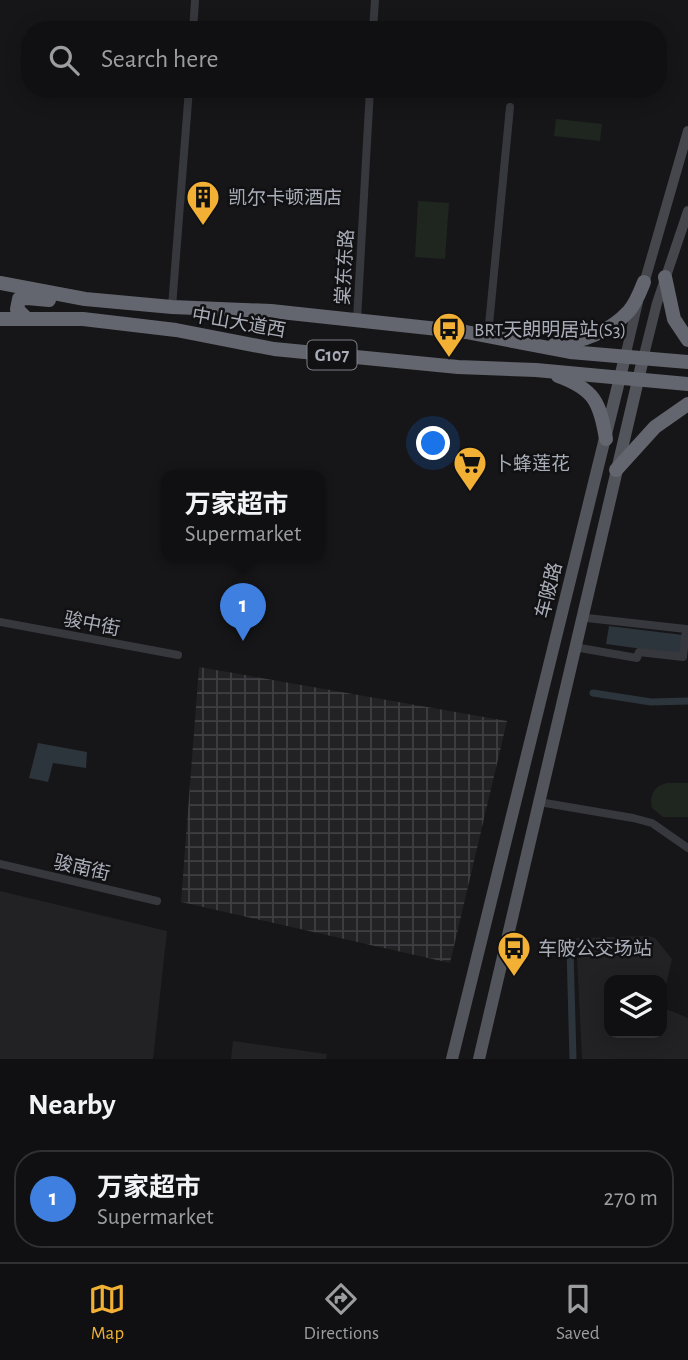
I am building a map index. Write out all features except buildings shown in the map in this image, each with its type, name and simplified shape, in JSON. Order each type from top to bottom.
[{"type":"highway","points":[[665,278],[674,319],[688,340]]},
{"type":"highway","points":[[529,344],[561,344],[586,338],[608,328],[629,311],[644,282]]},
{"type":"highway","name":"中山大道西","points":[[0,283],[85,299],[172,307],[271,311],[357,320],[488,335],[529,344],[625,357]]},
{"type":"highway","points":[[27,319],[17,309],[22,298],[85,299]]},
{"type":"highway","name":"中山大道西","points":[[0,319],[110,322],[176,330],[285,350],[458,367],[638,378]]},
{"type":"highway","points":[[588,374],[595,363],[592,354]]},
{"type":"highway","name":"G107","points":[[625,357],[685,362]]},
{"type":"highway","points":[[680,383],[671,369],[685,362]]},
{"type":"highway","points":[[536,370],[567,380],[591,394],[600,408],[606,439]]},
{"type":"highway","name":"G107","points":[[638,378],[680,383]]},
{"type":"highway","points":[[616,470],[655,427],[688,404]]},
{"type":"main road","name":"车陂路","points":[[452,1059],[644,282],[688,131]]},
{"type":"main road","name":"车陂路","points":[[479,1059],[651,325],[688,211]]},
{"type":"main road","points":[[543,687],[546,695],[552,699],[565,693]]},
{"type":"main road","points":[[533,731],[538,726],[546,725],[552,729],[554,737]]},
{"type":"street","points":[[374,21],[375,0]]},
{"type":"street","points":[[194,21],[195,1]]},
{"type":"street","points":[[172,307],[188,98]]},
{"type":"street","name":"棠东东路","points":[[357,320],[369,98]]},
{"type":"street","points":[[488,335],[510,107]]},
{"type":"street","points":[[580,648],[637,658],[639,652],[683,657],[686,629],[587,618]]},
{"type":"street","name":"骏中街","points":[[0,622],[178,655]]},
{"type":"street","points":[[539,802],[652,823],[688,848]]},
{"type":"street","name":"骏南街","points":[[0,864],[157,901]]},
{"type":"shaded area","points":[[556,119],[602,124],[600,141],[554,136]]},
{"type":"shaded area","points":[[418,201],[449,203],[445,259],[415,257]]},
{"type":"shaded area","points":[[609,626],[683,635],[680,654],[606,644]]},
{"type":"shaded area","points":[[199,667],[507,721],[450,963],[181,902]]},
{"type":"shaded area","points":[[38,743],[87,752],[86,768],[53,763],[48,782],[29,778]]},
{"type":"shaded area","points":[[667,783],[688,783],[688,817],[663,817],[652,808],[653,792]]},
{"type":"shaded area","points":[[0,891],[167,931],[153,1059],[0,1059]]},
{"type":"shaded area","points":[[576,938],[655,938],[672,959],[667,980],[667,975],[604,975],[604,1038],[667,1038],[667,1010],[688,1018],[688,1059],[582,1059]]},
{"type":"shaded area","points":[[233,1041],[327,1054],[326,1059],[231,1059]]},
{"type":"waterway","points":[[593,693],[651,702],[688,701]]},
{"type":"waterway","points":[[570,949],[573,1059]]},
{"type":"place","name":"凯尔卡顿酒店","points":[[203,227]]},
{"type":"place","name":"BRT天朗明居站(S3)","points":[[449,359]]},
{"type":"place","name":"卜蜂莲花","points":[[470,493]]},
{"type":"place","name":"万家超市","points":[[243,641]]},
{"type":"place","name":"车陂公交场站","points":[[514,978]]}]
